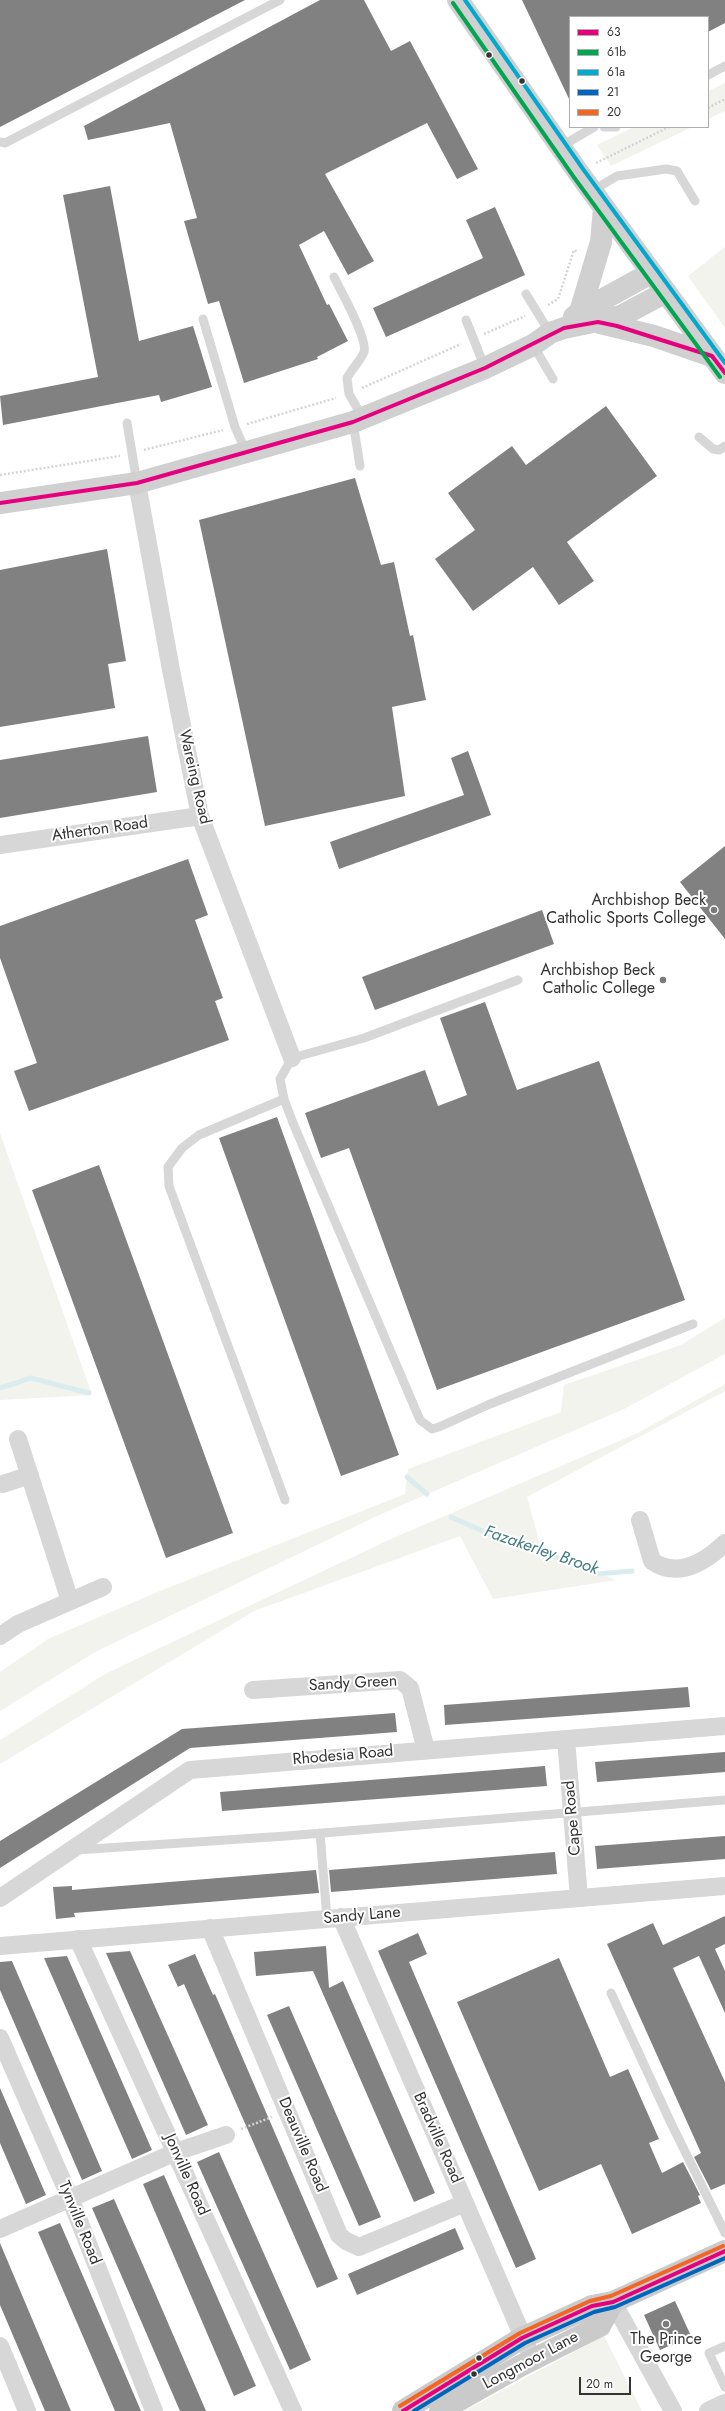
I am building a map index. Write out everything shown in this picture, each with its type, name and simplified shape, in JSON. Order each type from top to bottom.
[{"type":"main road","name":"Longmoor Lane","points":[[403,2411],[522,2338],[592,2306],[613,2302],[725,2251]]},
{"type":"main road","name":"Longmoor Lane","points":[[440,2411],[533,2360],[600,2326],[613,2302]]},
{"type":"street","points":[[458,0],[651,274],[666,292],[725,373]]},
{"type":"street","points":[[589,317],[597,258],[604,225],[604,208]]},
{"type":"street","points":[[0,503],[137,483],[247,453],[358,420],[485,368],[549,335],[589,317],[651,274]]},
{"type":"street","points":[[589,317],[620,316],[666,292]]},
{"type":"street","points":[[589,317],[654,336],[712,356]]},
{"type":"street","name":"Wareing Road","points":[[137,483],[170,670],[200,816],[292,1058]]},
{"type":"street","name":"Atherton Road","points":[[0,845],[200,816]]},
{"type":"street","points":[[18,1439],[70,1601]]},
{"type":"street","points":[[3,1484],[30,1475]]},
{"type":"street","points":[[640,1520],[652,1562],[664,1568],[683,1569],[695,1565],[725,1543]]},
{"type":"street","points":[[0,1636],[18,1624],[103,1586]]},
{"type":"street","name":"Sandy Green","points":[[253,1690],[400,1680],[410,1688],[426,1750]]},
{"type":"street","name":"Rhodesia Road","points":[[0,1898],[190,1770],[725,1726]]},
{"type":"street","name":"Cape Road","points":[[566,1739],[579,1898]]},
{"type":"street","name":"Sandy Lane","points":[[0,1946],[725,1886]]},
{"type":"street","name":"Bradville Road","points":[[334,1918],[465,2202],[522,2338],[533,2360]]},
{"type":"street","name":"Deauville Road","points":[[210,1928],[339,2235],[346,2241],[359,2247],[465,2202]]},
{"type":"street","name":"Jonville Road","points":[[78,1939],[293,2411]]},
{"type":"street","name":"Tynville Road","points":[[0,2038],[70,2198],[154,2411]]},
{"type":"street","points":[[0,2229],[176,2152],[226,2135]]},
{"type":"street","points":[[613,2302],[673,2411]]},
{"type":"street","points":[[0,2346],[27,2411]]},
{"type":"street","points":[[708,2411],[725,2403]]},
{"type":"lane","points":[[0,142],[5,143],[12,140],[280,0]]},
{"type":"lane","points":[[709,74],[725,66]]},
{"type":"lane","points":[[560,146],[592,128]]},
{"type":"lane","points":[[592,191],[617,176],[666,169],[677,171],[695,201]]},
{"type":"lane","points":[[334,277],[358,325],[364,344],[364,352],[347,378],[349,394],[358,420],[360,466]]},
{"type":"lane","points":[[526,294],[549,335],[553,379]]},
{"type":"lane","points":[[203,319],[235,427],[247,453]]},
{"type":"lane","points":[[466,320],[485,368]]},
{"type":"lane","points":[[126,423],[137,483]]},
{"type":"lane","points":[[699,438],[713,449],[719,450],[725,446]]},
{"type":"lane","points":[[518,980],[364,1038],[292,1058],[280,1079],[284,1099],[420,1420],[432,1429],[693,1324]]},
{"type":"lane","points":[[284,1099],[199,1135],[182,1148],[168,1167],[170,1186],[180,1216],[285,1500]]},
{"type":"lane","points":[[73,1850],[320,1833],[725,1800]]},
{"type":"lane","points":[[320,1833],[334,1918]]},
{"type":"lane","points":[[611,1993],[670,2121],[725,2233]]},
{"type":"lane","points":[[725,2346],[709,2353],[725,2387]]},
{"type":"path","points":[[709,107],[725,99]]},
{"type":"path","points":[[578,172],[667,128]]},
{"type":"path","points":[[0,475],[131,454],[235,427],[349,394],[536,311],[558,299],[574,250],[597,258]]},
{"type":"path","points":[[226,2135],[288,2111]]},
{"type":"shaded area","points":[[725,83],[725,111],[709,119],[709,91]]},
{"type":"shaded area","points":[[632,128],[690,128],[611,166],[597,145]]},
{"type":"shaded area","points":[[725,247],[725,328],[688,276]]},
{"type":"shaded area","points":[[0,1133],[92,1395],[0,1400]]},
{"type":"shaded area","points":[[725,1318],[725,1354],[626,1408],[379,1515],[95,1652],[0,1711],[0,1672],[48,1639],[160,1591],[405,1494],[408,1469],[561,1412],[564,1385],[681,1345]]},
{"type":"shaded area","points":[[725,1384],[725,1391],[527,1497],[541,1548],[616,1580],[493,1599],[460,1536],[254,1611],[0,1764],[0,1740],[107,1673],[391,1539],[638,1433]]},
{"type":"shaded area","points":[[604,2336],[642,2411],[464,2411]]},
{"type":"building","points":[[0,0],[245,0],[0,127]]},
{"type":"building","points":[[320,0],[364,0],[391,51],[410,41],[478,169],[457,179],[427,123],[325,174],[374,261],[348,275],[324,231],[299,245],[327,305],[329,304],[348,341],[317,357],[318,359],[244,383],[219,301],[208,304],[184,221],[197,218],[170,123],[88,140],[84,126]]},
{"type":"building","points":[[522,0],[725,0],[725,23],[709,31],[709,16],[569,16],[569,99]]},
{"type":"building","points":[[110,186],[139,341],[193,326],[212,387],[161,402],[159,395],[3,425],[0,396],[98,377],[63,195]]},
{"type":"building","points":[[495,207],[525,275],[386,337],[373,308],[483,258],[466,220]]},
{"type":"building","points":[[606,406],[657,476],[567,542],[594,581],[559,605],[533,567],[473,611],[435,559],[475,530],[448,493],[512,446],[526,465]]},
{"type":"building","points":[[355,478],[381,565],[394,562],[410,636],[413,635],[426,700],[392,707],[405,796],[265,826],[199,520]]},
{"type":"building","points":[[107,549],[126,661],[108,664],[115,708],[0,727],[0,570]]},
{"type":"building","points":[[148,736],[157,792],[0,818],[0,760]]},
{"type":"building","points":[[468,751],[491,815],[339,869],[330,842],[464,795],[451,758]]},
{"type":"building","name":"Archbishop Beck Catholic Sports College","points":[[725,846],[725,939],[680,882]]},
{"type":"building","points":[[188,859],[208,915],[195,920],[223,998],[215,1001],[229,1040],[29,1111],[14,1071],[37,1063],[0,958],[0,926]]},
{"type":"building","points":[[542,910],[554,944],[375,1010],[362,977]]},
{"type":"building","points":[[485,1002],[517,1090],[599,1061],[685,1300],[437,1390],[349,1148],[321,1158],[305,1113],[425,1070],[438,1106],[467,1095],[440,1018]]},
{"type":"building","points":[[277,1117],[399,1455],[341,1476],[219,1138]]},
{"type":"building","points":[[99,1165],[233,1533],[166,1558],[32,1190]]},
{"type":"building","points":[[688,1687],[690,1707],[445,1725],[444,1705]]},
{"type":"building","points":[[395,1713],[397,1732],[190,1748],[0,1868],[0,1841],[182,1729]]},
{"type":"building","points":[[725,1752],[725,1772],[597,1782],[595,1762]]},
{"type":"building","points":[[545,1766],[547,1786],[222,1811],[220,1792]]},
{"type":"building","points":[[725,1836],[725,1859],[597,1869],[595,1846]]},
{"type":"building","points":[[555,1852],[557,1874],[331,1892],[329,1870]]},
{"type":"building","points":[[316,1870],[319,1893],[74,1913],[75,1917],[56,1919],[53,1887],[72,1886],[72,1890]]},
{"type":"building","points":[[725,1916],[725,1944],[715,1949],[725,1971],[725,2013],[699,1956],[673,1968],[725,2082],[725,2184],[711,2190],[694,2157],[701,2153],[607,1944],[653,1923],[663,1945]]},
{"type":"building","points":[[418,1933],[427,1954],[409,1962],[536,2259],[516,2268],[378,1951]]},
{"type":"building","points":[[326,1946],[329,1988],[343,1981],[435,2193],[414,2202],[313,1971],[256,1976],[254,1952]]},
{"type":"building","points":[[130,1951],[208,2125],[186,2135],[106,1953]]},
{"type":"building","points":[[195,1954],[213,1995],[215,1994],[338,2279],[317,2288],[184,1984],[178,1987],[168,1965]]},
{"type":"building","points":[[67,1956],[152,2150],[132,2159],[44,1958]]},
{"type":"building","points":[[559,1958],[610,2077],[628,2069],[659,2139],[649,2143],[662,2173],[683,2162],[700,2195],[698,2196],[701,2203],[632,2234],[601,2164],[539,2191],[457,2002]]},
{"type":"building","points":[[12,1961],[102,2171],[82,2180],[0,1990],[0,1962]]},
{"type":"building","points":[[289,2006],[381,2217],[359,2226],[267,2015]]},
{"type":"building","points":[[0,2088],[46,2195],[26,2204],[0,2143]]},
{"type":"building","points":[[219,2152],[311,2360],[290,2370],[197,2162]]},
{"type":"building","points":[[164,2175],[256,2386],[234,2396],[143,2184]]},
{"type":"building","points":[[114,2199],[206,2411],[180,2411],[92,2208]]},
{"type":"building","points":[[60,2223],[141,2411],[115,2411],[38,2232]]},
{"type":"building","points":[[455,2228],[464,2249],[357,2295],[348,2274]]},
{"type":"building","points":[[0,2243],[71,2411],[45,2411],[0,2305]]},
{"type":"building","name":"The Prince George","points":[[675,2301],[691,2336],[660,2350],[644,2315]]},
{"type":"waterway","name":"Fazakerley Brook","points":[[0,1388],[31,1378],[89,1393]]},
{"type":"waterway","name":"Fazakerley Brook","points":[[407,1477],[427,1494]]},
{"type":"waterway","name":"Fazakerley Brook","points":[[451,1517],[494,1536],[529,1546],[597,1574],[632,1571]]},
{"type":"transit line","name":"61a","points":[[465,0],[583,169],[725,363]]},
{"type":"transit line","name":"61b","points":[[453,3],[573,176],[720,377]]},
{"type":"transit line","name":"63","points":[[0,503],[137,483],[353,422],[485,368],[564,328],[598,322],[617,326],[712,356],[725,373]]},
{"type":"transit line","name":"20","points":[[400,2406],[520,2333],[590,2301],[611,2296],[723,2246]]},
{"type":"transit line","name":"63","points":[[403,2411],[522,2338],[592,2306],[613,2302],[725,2251]]},
{"type":"transit line","name":"21","points":[[414,2411],[525,2343],[594,2312],[615,2307],[725,2258]]},
{"type":"place","name":"Archbishop Beck Catholic Sports College","points":[[714,910]]},
{"type":"place","name":"Archbishop Beck Catholic College","points":[[663,980]]},
{"type":"place","name":"The Prince George","points":[[666,2324]]}]
